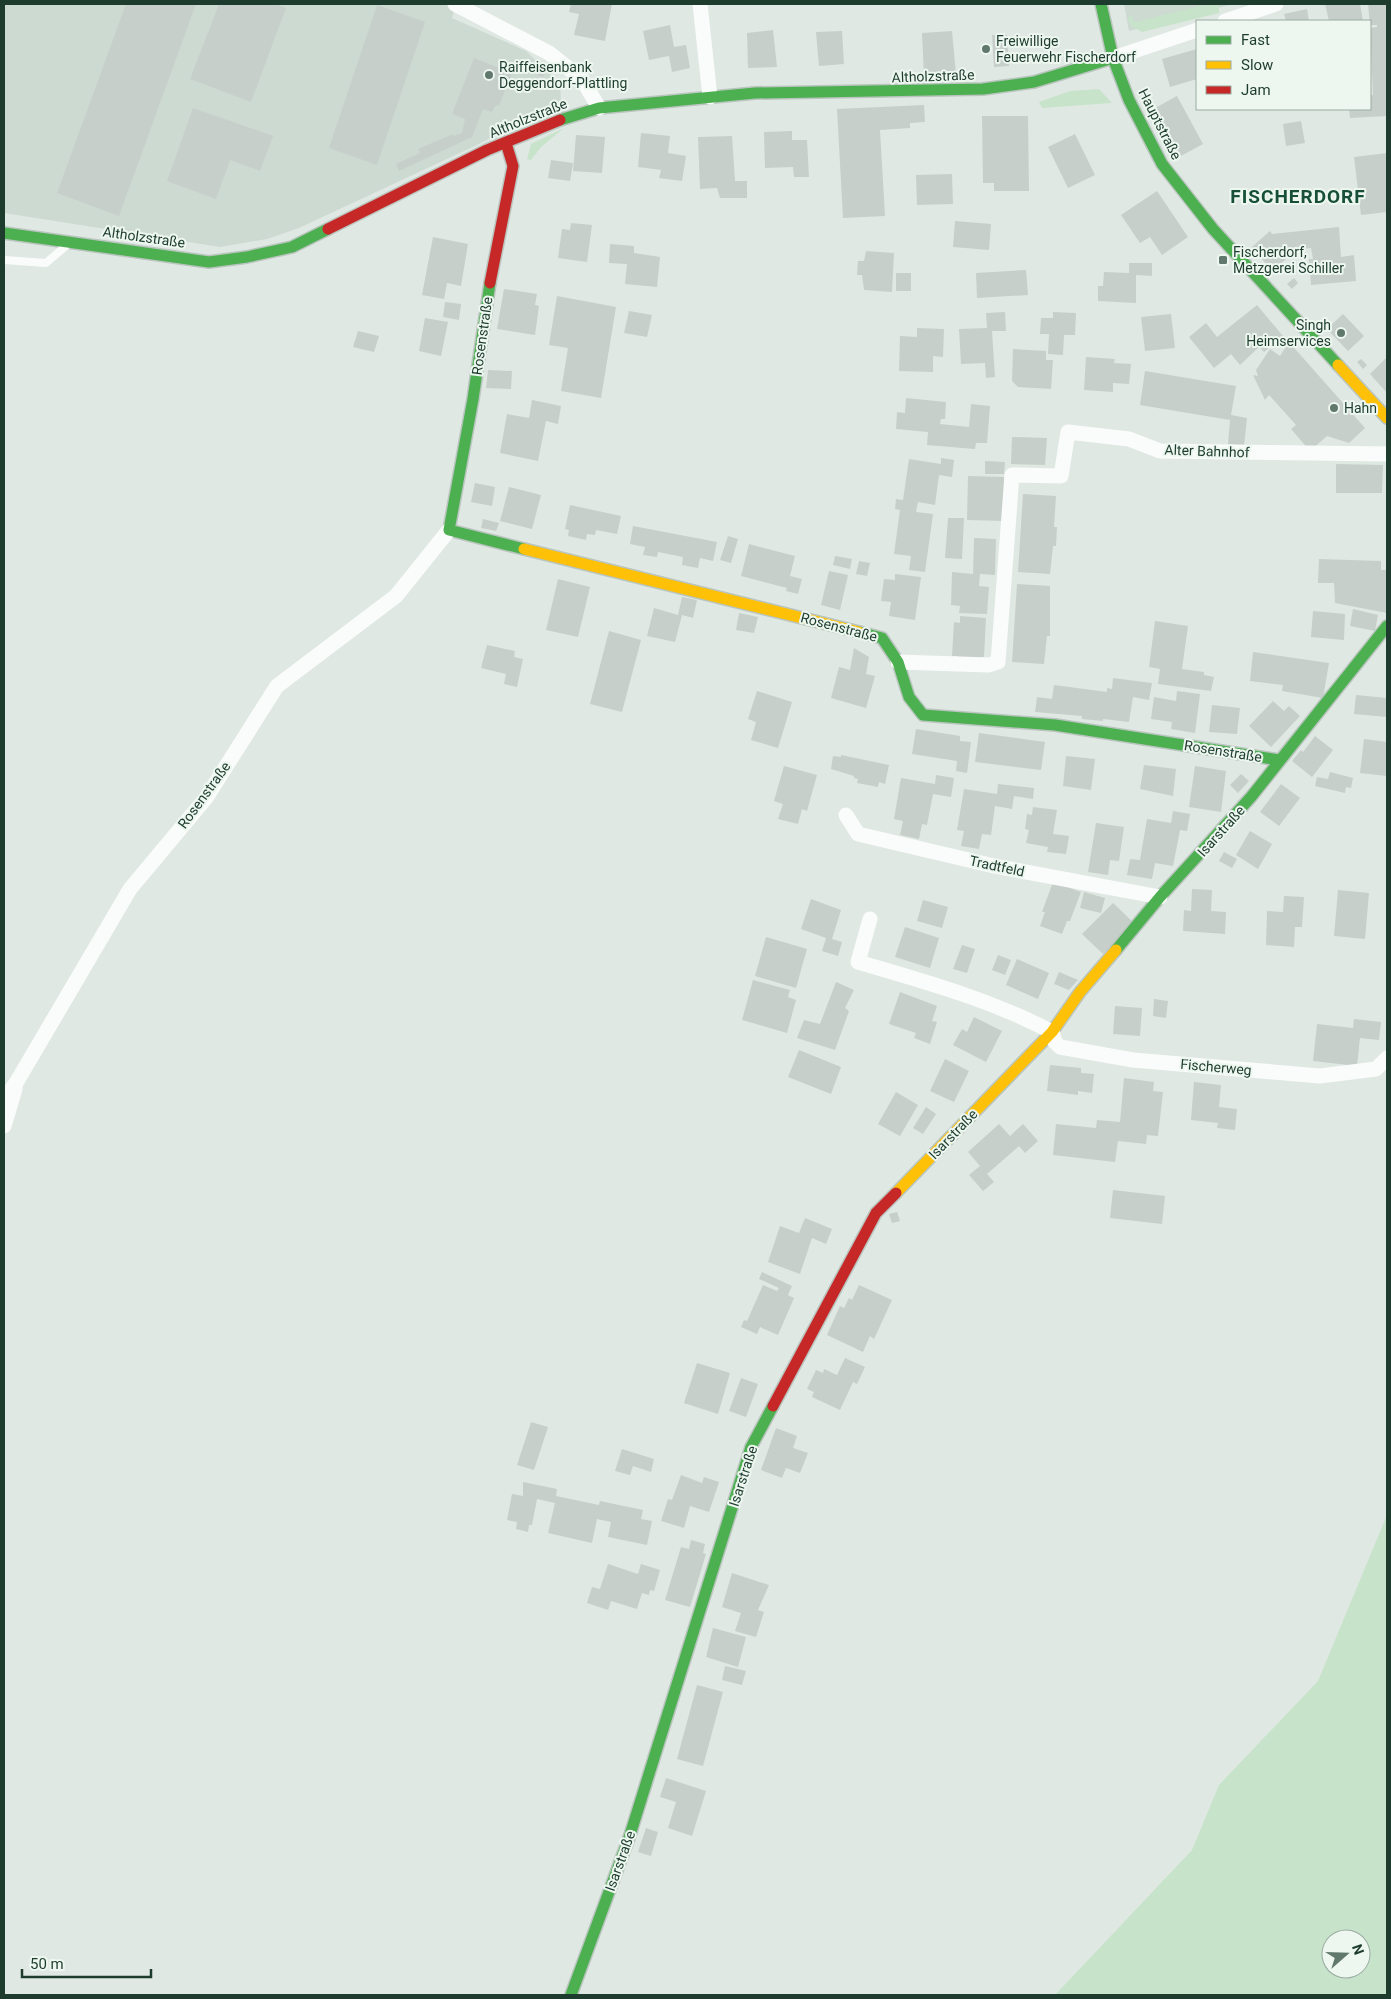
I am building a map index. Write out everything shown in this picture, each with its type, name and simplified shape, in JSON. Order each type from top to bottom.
[{"type":"street","points":[[455,4],[549,53],[582,80],[599,108]]},
{"type":"street","points":[[700,4],[710,98]]},
{"type":"street","name":"Hauptstraße","points":[[1101,4],[1113,58],[1129,100],[1162,164],[1214,229],[1387,418]]},
{"type":"street","points":[[1228,20],[1276,4]]},
{"type":"street","points":[[1113,58],[1196,30]]},
{"type":"street","name":"Altholzstraße","points":[[4,233],[72,241],[209,262],[247,257],[292,247],[506,143],[568,117],[599,108],[755,93],[982,89],[1034,82],[1113,58]]},
{"type":"street","name":"Rosenstraße","points":[[4,1099],[16,1083],[130,889],[206,798],[277,686],[396,596],[449,530],[473,399],[491,274],[512,166],[506,143]]},
{"type":"street","name":"Alter Bahnhof","points":[[898,662],[989,665],[998,662],[1012,475],[1061,476],[1068,432],[1129,438],[1160,451],[1387,454]]},
{"type":"street","name":"Rosenstraße","points":[[449,530],[861,631],[882,638],[898,662],[909,697],[923,715],[1055,725],[1279,760]]},
{"type":"street","name":"Isarstraße","points":[[571,1995],[630,1836],[751,1446],[876,1213],[1052,1032],[1080,992],[1160,897],[1251,797],[1387,626]]},
{"type":"street","name":"Tradtfeld","points":[[846,815],[858,834],[994,866],[1160,897]]},
{"type":"street","points":[[870,919],[858,962],[930,983],[1034,1022],[1052,1032]]},
{"type":"street","name":"Fischerweg","points":[[1052,1032],[1055,1042],[1060,1047],[1133,1060],[1320,1076],[1376,1069],[1387,1058]]},
{"type":"street","points":[[4,1126],[16,1083]]},
{"type":"lane","points":[[4,260],[46,263],[72,241]]},
{"type":"shaded area","points":[[4,4],[456,4],[452,18],[526,51],[560,83],[561,102],[477,145],[299,228],[267,239],[220,247],[4,213]]},
{"type":"shaded area","points":[[1124,4],[1233,4],[1129,31]]},
{"type":"green space","points":[[1208,4],[1219,4],[1219,13],[1142,32],[1131,26],[1128,17],[1131,16],[1135,22]]},
{"type":"green space","points":[[1099,89],[1112,103],[1042,108],[1039,102],[1070,91]]},
{"type":"green space","points":[[564,128],[541,147],[531,160],[527,159],[531,144]]},
{"type":"green space","points":[[1387,1515],[1387,1995],[1055,1995],[1192,1850],[1219,1785],[1318,1681]]},
{"type":"building","points":[[126,4],[196,4],[119,216],[57,193]]},
{"type":"building","points":[[219,4],[275,4],[286,8],[251,102],[190,79]]},
{"type":"building","points":[[571,4],[612,4],[605,41],[574,35],[579,14],[569,12]]},
{"type":"building","points":[[1325,4],[1360,4],[1363,20],[1329,20]]},
{"type":"building","points":[[1368,4],[1387,4],[1387,116],[1350,118],[1349,110],[1371,110],[1371,95],[1373,95],[1371,28],[1377,27],[1377,25],[1371,25]]},
{"type":"building","points":[[377,5],[425,22],[377,165],[329,148]]},
{"type":"building","points":[[1307,9],[1309,20],[1286,20],[1284,14]]},
{"type":"building","points":[[670,25],[674,47],[686,45],[690,68],[672,72],[669,56],[649,60],[643,31]]},
{"type":"building","points":[[773,30],[777,67],[748,68],[747,33]]},
{"type":"building","points":[[842,31],[844,64],[819,66],[816,32]]},
{"type":"building","points":[[952,31],[956,74],[924,76],[922,33]]},
{"type":"building","points":[[992,35],[1007,35],[1009,66],[994,67]]},
{"type":"building","points":[[1196,49],[1196,79],[1170,87],[1162,59]]},
{"type":"building","points":[[474,58],[512,73],[499,106],[496,105],[492,112],[483,109],[472,137],[399,171],[396,164],[420,153],[418,149],[453,134],[454,136],[462,133],[465,119],[452,114]]},
{"type":"building","points":[[539,63],[548,67],[543,77],[535,74]]},
{"type":"building","points":[[1177,96],[1203,144],[1181,156],[1155,108]]},
{"type":"building","points":[[924,105],[925,122],[910,123],[910,128],[880,130],[885,216],[843,218],[837,109]]},
{"type":"building","points":[[193,108],[273,136],[260,171],[230,160],[216,199],[167,181]]},
{"type":"building","points":[[982,116],[1028,116],[1029,191],[994,191],[994,183],[983,183]]},
{"type":"building","points":[[1301,121],[1305,143],[1286,146],[1283,124]]},
{"type":"building","points":[[792,131],[792,140],[807,140],[809,177],[794,177],[793,167],[765,168],[764,132]]},
{"type":"building","points":[[641,133],[670,136],[668,153],[686,156],[682,181],[659,178],[661,170],[638,167]]},
{"type":"building","points":[[1075,134],[1095,175],[1068,188],[1048,147]]},
{"type":"building","points":[[576,135],[605,137],[602,173],[573,171]]},
{"type":"building","points":[[732,136],[735,181],[747,181],[747,198],[720,198],[717,188],[700,189],[698,137]]},
{"type":"building","points":[[1387,153],[1387,212],[1361,215],[1354,157]]},
{"type":"building","points":[[551,160],[573,163],[570,181],[548,178]]},
{"type":"building","points":[[952,174],[953,204],[917,205],[916,175]]},
{"type":"building","points":[[1157,191],[1188,237],[1162,255],[1150,237],[1140,243],[1121,215]]},
{"type":"building","points":[[955,221],[991,224],[989,250],[953,247]]},
{"type":"building","points":[[571,223],[592,225],[587,262],[558,258],[562,229],[570,230]]},
{"type":"building","points":[[1339,227],[1341,257],[1354,255],[1356,281],[1311,285],[1309,259],[1313,259],[1311,248],[1288,250],[1292,254],[1272,271],[1252,247],[1270,231],[1272,234]]},
{"type":"building","points":[[433,237],[468,244],[461,286],[447,283],[444,299],[422,295]]},
{"type":"building","points":[[610,244],[634,246],[634,253],[660,257],[657,287],[625,284],[627,264],[609,263]]},
{"type":"building","points":[[866,251],[894,253],[892,292],[864,290],[862,275],[857,275],[858,261],[864,261]]},
{"type":"building","points":[[1129,263],[1152,263],[1152,276],[1136,275],[1136,303],[1098,301],[1098,286],[1103,286],[1104,272],[1129,273]]},
{"type":"building","points":[[1026,270],[1028,295],[977,298],[976,273]]},
{"type":"building","points":[[896,273],[911,273],[911,291],[896,291]]},
{"type":"building","points":[[1294,278],[1298,283],[1292,289],[1287,284]]},
{"type":"building","points":[[504,289],[537,294],[535,305],[539,306],[535,335],[497,329]]},
{"type":"building","points":[[557,296],[616,307],[601,398],[561,391],[568,348],[549,345]]},
{"type":"building","points":[[445,302],[461,304],[459,320],[443,317]]},
{"type":"building","points":[[1257,305],[1283,336],[1264,352],[1259,347],[1240,365],[1231,354],[1214,368],[1189,337],[1206,323],[1217,337]]},
{"type":"building","points":[[629,311],[652,315],[647,337],[624,333]]},
{"type":"building","points":[[1005,312],[1006,331],[992,331],[995,377],[986,378],[985,363],[961,364],[959,329],[987,328],[986,313]]},
{"type":"building","points":[[1053,312],[1076,313],[1075,335],[1064,335],[1063,355],[1048,354],[1049,334],[1040,334],[1041,318],[1053,318]]},
{"type":"building","points":[[1171,314],[1175,348],[1145,351],[1141,317]]},
{"type":"building","points":[[1343,314],[1364,336],[1348,351],[1327,329]]},
{"type":"building","points":[[425,318],[448,322],[441,356],[419,351]]},
{"type":"building","points":[[917,328],[944,329],[943,357],[933,356],[933,372],[899,371],[900,336],[917,337]]},
{"type":"building","points":[[358,331],[379,336],[374,352],[353,347]]},
{"type":"building","points":[[1289,342],[1365,428],[1349,443],[1327,436],[1310,451],[1291,429],[1296,425],[1269,395],[1265,400],[1253,375],[1258,376],[1256,370],[1270,349],[1280,356]]},
{"type":"building","points":[[1013,349],[1046,351],[1046,360],[1053,360],[1051,389],[1018,387],[1012,381]]},
{"type":"building","points":[[1086,357],[1115,359],[1114,363],[1131,364],[1129,384],[1113,383],[1113,392],[1084,390]]},
{"type":"building","points":[[1387,357],[1387,393],[1370,374]]},
{"type":"building","points":[[1361,359],[1367,365],[1363,369],[1357,362]]},
{"type":"building","points":[[488,370],[512,371],[511,389],[486,388]]},
{"type":"building","points":[[1145,371],[1236,386],[1231,415],[1247,418],[1244,446],[1228,444],[1230,420],[1140,405]]},
{"type":"building","points":[[906,398],[946,402],[945,419],[941,419],[940,424],[969,427],[971,404],[990,406],[987,443],[976,443],[975,449],[927,445],[928,432],[896,429],[897,412],[905,413]]},
{"type":"building","points":[[532,400],[561,406],[558,424],[546,421],[538,461],[500,453],[507,414],[529,418]]},
{"type":"building","points":[[1012,437],[1047,438],[1045,465],[1011,464]]},
{"type":"building","points":[[941,458],[954,460],[952,477],[939,475],[935,505],[918,502],[916,512],[933,514],[925,572],[909,570],[911,556],[894,554],[900,510],[895,509],[896,499],[903,500],[909,459],[941,464]]},
{"type":"building","points":[[985,461],[1005,462],[1004,474],[985,474]]},
{"type":"building","points":[[1336,464],[1383,465],[1382,493],[1336,493]]},
{"type":"building","points":[[968,476],[1004,477],[1003,521],[967,520]]},
{"type":"building","points":[[475,483],[495,487],[492,506],[471,502]]},
{"type":"building","points":[[509,487],[541,495],[532,529],[500,521]]},
{"type":"building","points":[[1023,494],[1056,496],[1054,527],[1057,527],[1056,546],[1053,546],[1050,574],[1018,572]]},
{"type":"building","points":[[570,505],[621,516],[617,534],[596,530],[595,535],[587,534],[586,540],[568,536],[569,530],[565,529]]},
{"type":"building","points":[[948,518],[964,518],[962,559],[945,558]]},
{"type":"building","points":[[483,519],[499,523],[496,531],[481,528]]},
{"type":"building","points":[[633,526],[717,542],[713,561],[700,558],[698,568],[682,565],[683,557],[658,552],[657,557],[643,555],[645,547],[630,544]]},
{"type":"building","points":[[728,536],[738,539],[731,563],[720,560]]},
{"type":"building","points":[[974,538],[996,539],[995,575],[980,574],[979,586],[989,587],[987,614],[959,613],[960,606],[951,605],[952,572],[973,574]]},
{"type":"building","points":[[749,544],[795,556],[790,576],[802,579],[798,594],[786,591],[787,588],[741,576]]},
{"type":"building","points":[[835,556],[852,559],[850,569],[833,565]]},
{"type":"building","points":[[1319,559],[1381,561],[1381,570],[1386,570],[1387,613],[1335,603],[1334,583],[1318,583]]},
{"type":"building","points":[[859,561],[870,563],[867,576],[856,574]]},
{"type":"building","points":[[829,571],[848,575],[840,610],[821,605]]},
{"type":"building","points":[[895,574],[921,577],[915,620],[889,616],[891,602],[881,601],[884,579],[895,580]]},
{"type":"building","points":[[558,579],[590,587],[578,637],[546,630]]},
{"type":"building","points":[[1017,584],[1050,586],[1050,636],[1047,636],[1044,664],[1012,662]]},
{"type":"building","points":[[682,597],[697,600],[693,618],[682,615],[675,642],[647,636],[654,608],[678,615]]},
{"type":"building","points":[[1353,609],[1378,615],[1375,631],[1350,626]]},
{"type":"building","points":[[1313,611],[1345,614],[1344,640],[1311,637]]},
{"type":"building","points":[[739,613],[758,617],[754,633],[736,630]]},
{"type":"building","points":[[960,616],[986,618],[984,657],[982,657],[981,663],[958,661],[958,656],[952,656],[954,622],[960,623]]},
{"type":"building","points":[[1155,621],[1188,626],[1182,669],[1204,672],[1204,675],[1214,677],[1211,691],[1158,684],[1160,669],[1149,667]]},
{"type":"building","points":[[609,631],[641,640],[622,712],[590,704]]},
{"type":"building","points":[[487,645],[515,651],[514,657],[523,659],[517,687],[504,684],[506,674],[481,668]]},
{"type":"building","points":[[854,648],[869,657],[866,674],[875,676],[866,708],[831,698],[839,667],[850,670]]},
{"type":"building","points":[[1253,652],[1329,663],[1323,698],[1282,691],[1283,685],[1250,681]]},
{"type":"building","points":[[1113,678],[1152,683],[1149,700],[1133,697],[1129,722],[1082,719],[1082,716],[1035,712],[1037,697],[1052,699],[1054,685],[1107,692],[1107,688],[1112,689]]},
{"type":"building","points":[[757,691],[792,702],[778,748],[751,740],[756,722],[748,719]]},
{"type":"building","points":[[1177,691],[1200,694],[1195,733],[1171,729],[1172,722],[1151,719],[1154,697],[1176,701]]},
{"type":"building","points":[[1356,695],[1387,698],[1387,717],[1354,714]]},
{"type":"building","points":[[1273,701],[1284,711],[1289,706],[1300,716],[1271,747],[1249,726]]},
{"type":"building","points":[[1212,705],[1240,708],[1237,734],[1209,732]]},
{"type":"building","points":[[916,729],[960,736],[960,741],[971,742],[967,773],[956,771],[957,761],[912,754]]},
{"type":"building","points":[[979,733],[1045,742],[1041,770],[975,762]]},
{"type":"building","points":[[1315,736],[1333,750],[1312,777],[1292,761],[1301,750],[1303,752]]},
{"type":"building","points":[[1364,739],[1387,742],[1387,776],[1360,773]]},
{"type":"building","points":[[841,755],[889,765],[885,784],[879,782],[878,787],[857,783],[858,779],[854,778],[854,776],[831,769],[833,756],[841,757]]},
{"type":"building","points":[[1066,756],[1095,759],[1091,790],[1063,786]]},
{"type":"building","points":[[1144,765],[1176,769],[1173,796],[1140,789]]},
{"type":"building","points":[[784,766],[817,775],[807,811],[802,809],[798,824],[778,819],[783,804],[774,801]]},
{"type":"building","points":[[1195,766],[1226,771],[1221,812],[1189,807]]},
{"type":"building","points":[[1330,772],[1353,778],[1351,788],[1346,787],[1345,793],[1315,786],[1317,777],[1328,779]]},
{"type":"building","points":[[1241,774],[1249,781],[1238,793],[1230,785]]},
{"type":"building","points":[[936,775],[954,778],[951,797],[933,794],[927,825],[922,824],[919,839],[900,835],[903,821],[894,819],[901,778],[935,784]]},
{"type":"building","points":[[998,784],[1034,788],[1033,799],[1014,796],[1012,809],[995,806],[991,835],[982,834],[979,849],[961,846],[964,831],[957,830],[964,789],[997,794]]},
{"type":"building","points":[[1281,784],[1300,798],[1279,826],[1260,812]]},
{"type":"building","points":[[1033,807],[1057,810],[1053,834],[1069,836],[1066,854],[1047,852],[1048,847],[1026,843],[1029,830],[1025,829],[1027,814],[1032,815]]},
{"type":"building","points":[[1173,811],[1190,814],[1187,831],[1180,830],[1173,866],[1155,863],[1152,879],[1127,875],[1130,859],[1140,860],[1147,819],[1171,823]]},
{"type":"building","points":[[1096,823],[1124,827],[1119,861],[1110,860],[1108,875],[1088,872]]},
{"type":"building","points":[[1250,831],[1272,844],[1258,869],[1236,855]]},
{"type":"building","points":[[1224,852],[1237,859],[1232,868],[1219,861]]},
{"type":"building","points":[[1053,882],[1081,892],[1070,921],[1067,921],[1062,934],[1040,926],[1045,912],[1042,912]]},
{"type":"building","points":[[1192,889],[1212,890],[1211,911],[1226,912],[1225,934],[1183,931],[1184,910],[1191,911]]},
{"type":"building","points":[[1338,890],[1369,893],[1365,939],[1334,936]]},
{"type":"building","points":[[1084,892],[1105,898],[1101,913],[1080,908]]},
{"type":"building","points":[[1284,896],[1304,897],[1302,927],[1295,927],[1294,947],[1266,945],[1267,911],[1283,912]]},
{"type":"building","points":[[811,899],[841,910],[832,939],[842,942],[838,956],[822,951],[826,938],[801,929]]},
{"type":"building","points":[[923,900],[948,907],[942,928],[917,921]]},
{"type":"building","points":[[1113,903],[1134,923],[1103,954],[1082,934]]},
{"type":"building","points":[[905,927],[939,938],[930,968],[895,957]]},
{"type":"building","points":[[766,937],[807,949],[796,988],[755,976]]},
{"type":"building","points":[[962,945],[975,949],[967,973],[953,969]]},
{"type":"building","points":[[998,955],[1011,960],[1005,975],[992,970]]},
{"type":"building","points":[[1017,959],[1049,973],[1038,999],[1006,985]]},
{"type":"building","points":[[1059,972],[1078,980],[1069,990],[1054,984]]},
{"type":"building","points":[[753,980],[790,990],[788,997],[796,1000],[787,1033],[742,1020]]},
{"type":"building","points":[[836,982],[854,990],[845,1008],[849,1011],[835,1050],[797,1038],[804,1020],[820,1024]]},
{"type":"building","points":[[900,992],[937,1006],[932,1021],[937,1022],[930,1044],[914,1038],[916,1033],[889,1024]]},
{"type":"building","points":[[1154,999],[1168,1001],[1166,1018],[1153,1016]]},
{"type":"building","points":[[1115,1006],[1142,1008],[1140,1036],[1113,1034]]},
{"type":"building","points":[[974,1017],[1002,1031],[986,1062],[953,1045],[962,1029],[967,1032]]},
{"type":"building","points":[[1354,1019],[1381,1022],[1379,1040],[1360,1038],[1357,1066],[1313,1061],[1317,1024],[1353,1028]]},
{"type":"building","points":[[799,1050],[841,1067],[831,1094],[788,1077]]},
{"type":"building","points":[[945,1059],[969,1071],[954,1102],[930,1091]]},
{"type":"building","points":[[1050,1065],[1081,1068],[1081,1073],[1094,1074],[1092,1093],[1078,1091],[1078,1095],[1047,1091]]},
{"type":"building","points":[[1124,1078],[1154,1082],[1153,1091],[1163,1092],[1158,1136],[1147,1135],[1146,1144],[1118,1141],[1115,1162],[1053,1155],[1056,1124],[1096,1128],[1097,1120],[1120,1122]]},
{"type":"building","points":[[1194,1082],[1221,1085],[1219,1107],[1237,1109],[1235,1130],[1217,1128],[1218,1123],[1191,1120]]},
{"type":"building","points":[[896,1092],[918,1105],[900,1136],[878,1124]]},
{"type":"building","points":[[926,1107],[936,1114],[923,1134],[913,1128]]},
{"type":"building","points":[[999,1124],[1010,1136],[1023,1124],[1038,1141],[1025,1153],[1019,1146],[987,1174],[994,1182],[983,1191],[969,1175],[980,1166],[968,1152]]},
{"type":"building","points":[[1113,1190],[1165,1196],[1162,1224],[1110,1218]]},
{"type":"building","points":[[897,1212],[900,1221],[892,1223],[889,1214]]},
{"type":"building","points":[[805,1218],[832,1229],[826,1244],[812,1238],[800,1274],[768,1262],[780,1226],[799,1233]]},
{"type":"building","points":[[762,1272],[792,1286],[788,1295],[794,1298],[778,1335],[760,1327],[757,1334],[741,1327],[744,1320],[747,1321],[763,1285],[777,1291],[779,1288],[759,1279]]},
{"type":"building","points":[[859,1285],[892,1300],[874,1339],[870,1336],[863,1352],[827,1335],[840,1306],[844,1308],[849,1298],[852,1300]]},
{"type":"building","points":[[845,1358],[865,1367],[857,1384],[853,1382],[840,1410],[812,1397],[814,1392],[807,1389],[816,1370],[823,1373],[824,1369],[837,1375]]},
{"type":"building","points":[[697,1363],[730,1373],[718,1414],[684,1403]]},
{"type":"building","points":[[741,1378],[758,1384],[746,1417],[729,1411]]},
{"type":"building","points":[[531,1422],[548,1427],[534,1470],[517,1465]]},
{"type":"building","points":[[776,1428],[797,1436],[793,1448],[808,1453],[800,1473],[786,1468],[782,1478],[761,1470]]},
{"type":"building","points":[[622,1449],[654,1459],[651,1472],[633,1466],[630,1475],[615,1471]]},
{"type":"building","points":[[681,1475],[702,1483],[704,1477],[719,1482],[709,1512],[690,1506],[684,1528],[661,1521],[668,1499],[672,1500]]},
{"type":"building","points":[[523,1482],[557,1489],[556,1496],[599,1505],[600,1501],[643,1510],[641,1519],[652,1521],[647,1545],[608,1537],[611,1522],[597,1519],[592,1543],[548,1533],[555,1503],[537,1499],[532,1525],[529,1525],[528,1532],[516,1529],[517,1522],[507,1520],[512,1494],[523,1496]]},
{"type":"building","points":[[691,1540],[705,1544],[703,1553],[706,1554],[690,1607],[665,1600],[681,1547],[689,1549]]},
{"type":"building","points":[[608,1564],[638,1574],[641,1564],[660,1570],[654,1591],[650,1590],[649,1595],[642,1593],[637,1609],[611,1601],[608,1610],[587,1603],[592,1587],[600,1589]]},
{"type":"building","points":[[732,1573],[769,1585],[758,1610],[764,1612],[756,1637],[735,1631],[741,1613],[722,1607]]},
{"type":"building","points":[[713,1628],[746,1637],[738,1667],[706,1657]]},
{"type":"building","points":[[725,1666],[746,1671],[742,1685],[722,1680]]},
{"type":"building","points":[[697,1685],[723,1692],[703,1766],[677,1759]]},
{"type":"building","points":[[666,1778],[706,1791],[692,1836],[668,1828],[676,1802],[660,1797]]},
{"type":"building","points":[[646,1828],[658,1832],[651,1856],[638,1852]]},
{"type":"traffic: fast","points":[[1101,4],[1113,58],[1129,100],[1162,164],[1213,229],[1338,365]]},
{"type":"traffic: fast","points":[[560,120],[599,108],[755,93],[983,89],[1034,82],[1113,58]]},
{"type":"traffic: fast","points":[[4,233],[209,262],[247,257],[292,247],[328,229]]},
{"type":"traffic: fast","points":[[490,283],[473,399],[449,530],[524,549]]},
{"type":"traffic: fast","points":[[1116,950],[1160,897],[1251,797],[1387,626]]},
{"type":"traffic: fast","points":[[859,632],[882,638],[898,662],[909,697],[923,715],[1055,725],[1279,760]]},
{"type":"traffic: fast","points":[[571,1995],[630,1835],[751,1447],[773,1406]]},
{"type":"traffic: slow","points":[[1338,365],[1387,418]]},
{"type":"traffic: slow","points":[[524,549],[859,632]]},
{"type":"traffic: slow","points":[[896,1193],[1052,1032],[1080,992],[1116,950]]},
{"type":"traffic: jam","points":[[328,229],[487,150],[560,120]]},
{"type":"traffic: jam","points":[[490,283],[513,166],[506,143]]},
{"type":"traffic: jam","points":[[773,1406],[876,1213],[896,1193]]},
{"type":"place","name":"Freiwillige Feuerwehr Fischerdorf","points":[[986,49]]},
{"type":"place","name":"Raiffeisenbank Deggendorf-Plattling","points":[[489,75]]},
{"type":"place","name":"Fischerdorf, Metzgerei Schiller","points":[[1223,260]]},
{"type":"place","name":"Singh Heimservices","points":[[1341,333]]},
{"type":"place","name":"Hahn","points":[[1334,408]]},
{"type":"district","name":"FISCHERDORF","points":[[1298,196]]}]
